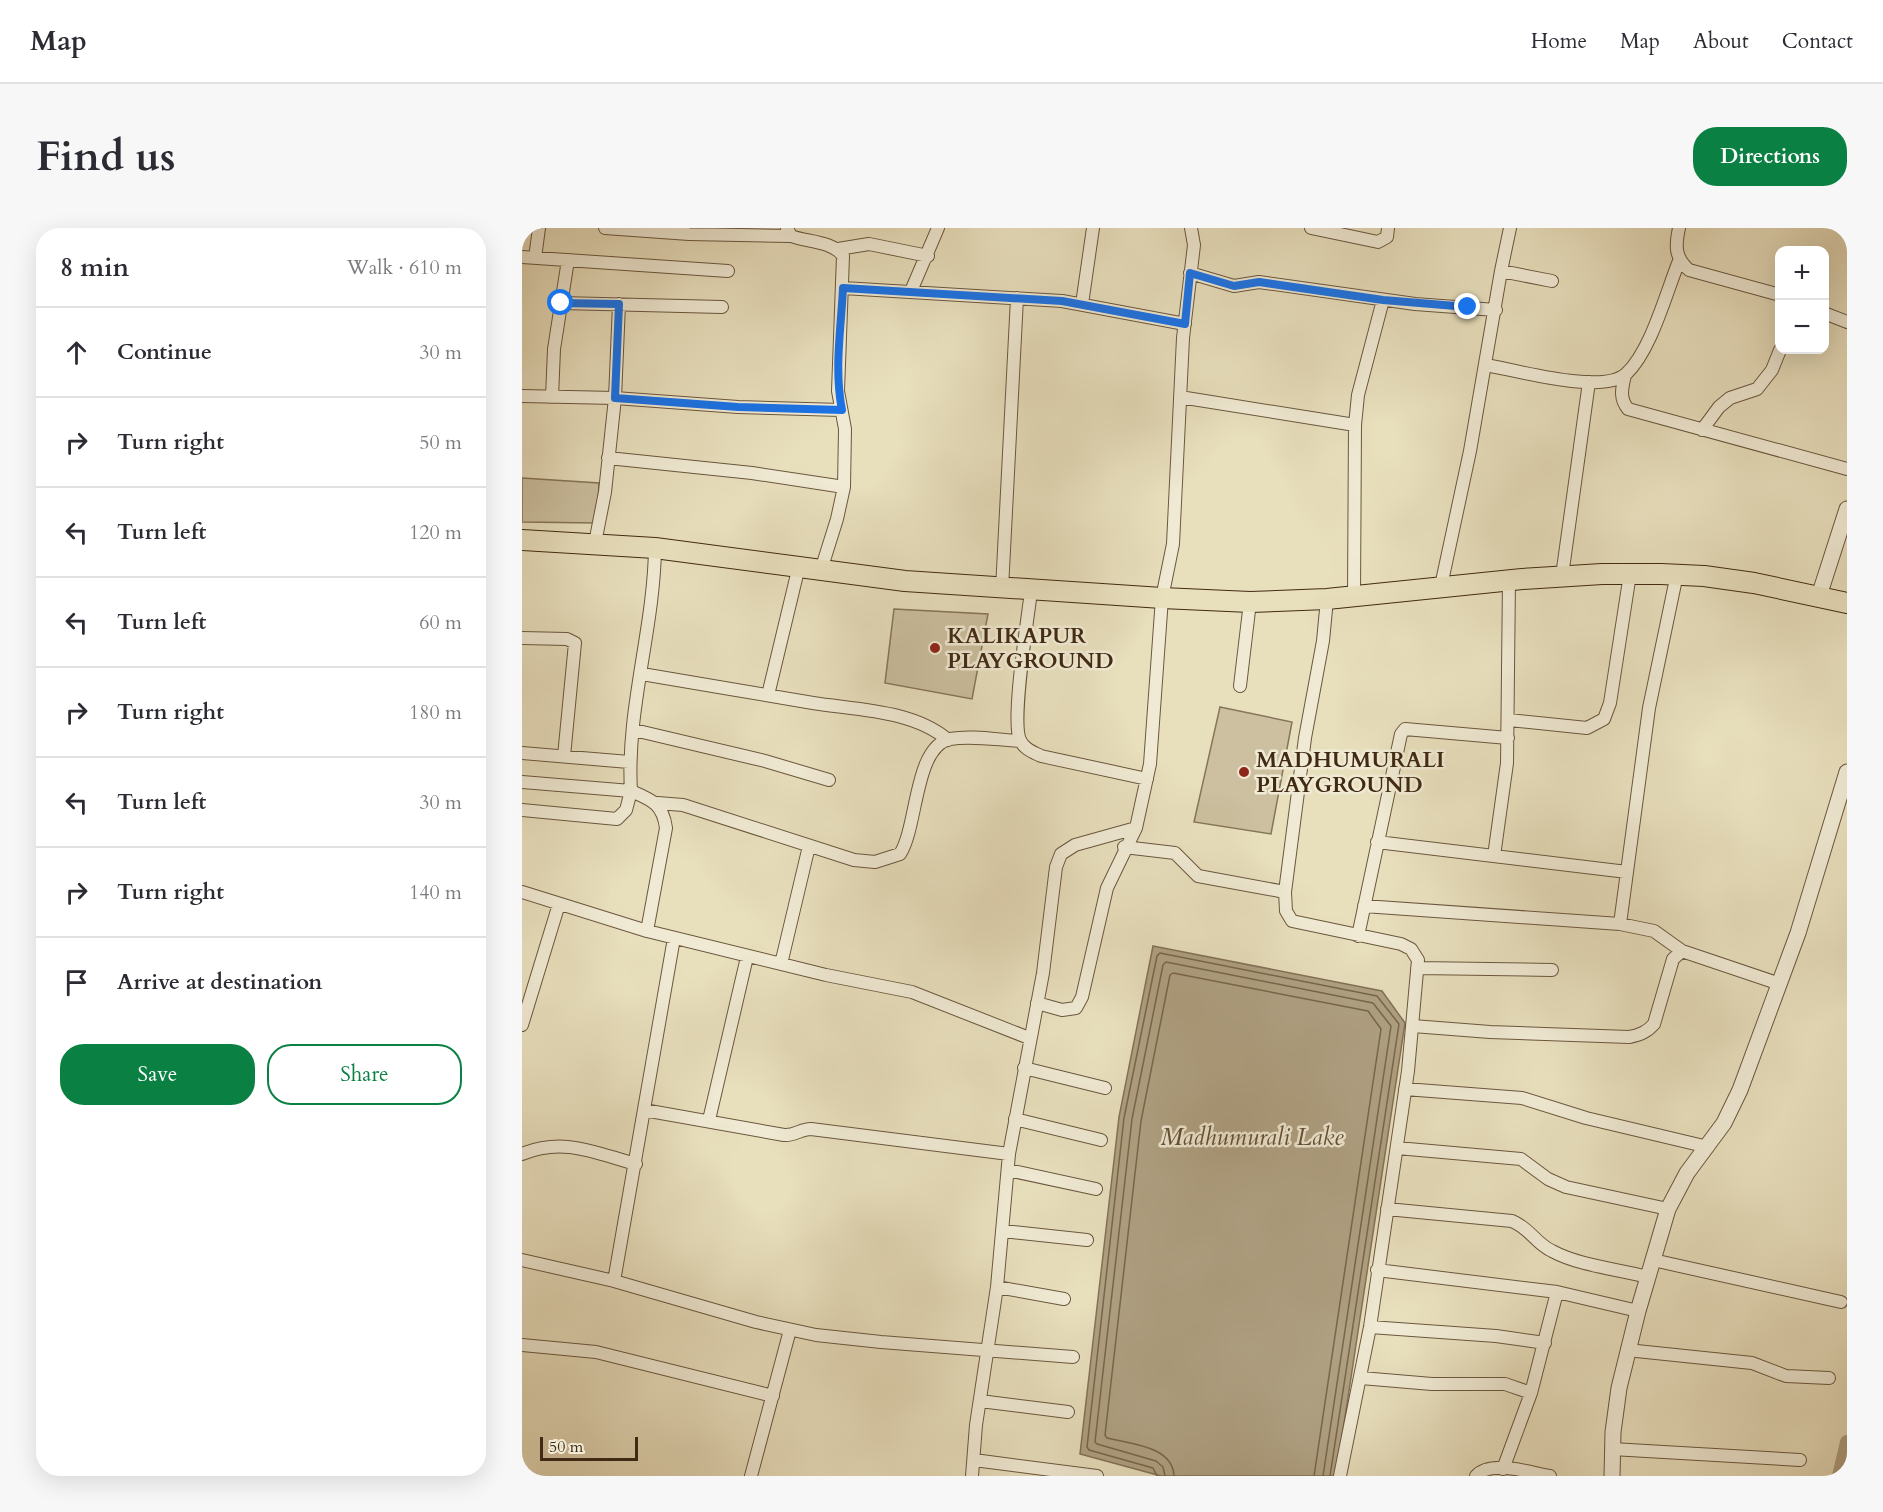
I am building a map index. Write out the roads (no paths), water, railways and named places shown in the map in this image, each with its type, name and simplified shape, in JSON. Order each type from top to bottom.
[{"type":"main road","points":[[522,540],[655,548],[820,570],[1002,589],[1162,598],[1250,602],[1327,599],[1441,586],[1562,576],[1677,574],[1754,583],[1847,603]]},
{"type":"street","points":[[535,258],[539,228]]},
{"type":"street","points":[[604,228],[689,234],[789,232],[838,249],[869,244],[928,256]]},
{"type":"street","points":[[911,291],[928,256],[938,228]]},
{"type":"street","points":[[1082,304],[1094,228]]},
{"type":"street","points":[[1037,1003],[1062,1010],[1076,1008],[1082,997],[1107,888],[1124,847],[1136,828],[1147,779],[1160,656],[1162,598],[1173,544],[1185,324],[1194,245],[1191,228]]},
{"type":"street","points":[[1311,228],[1378,242],[1387,237],[1389,228]]},
{"type":"street","points":[[1441,586],[1486,365],[1510,228]]},
{"type":"street","points":[[1678,228],[1676,248],[1679,261],[1689,270],[1775,294]]},
{"type":"street","points":[[820,570],[837,519],[844,488],[845,429],[838,391],[843,256],[838,249]]},
{"type":"street","points":[[522,256],[728,272]]},
{"type":"street","points":[[552,397],[554,349],[568,260]]},
{"type":"street","points":[[1679,261],[1639,358],[1625,375],[1621,392],[1622,402],[1628,409],[1847,470]]},
{"type":"street","points":[[1501,271],[1552,281]]},
{"type":"street","points":[[1190,273],[1234,286],[1259,282],[1383,300],[1496,310]]},
{"type":"street","points":[[843,288],[1082,304],[1185,324]]},
{"type":"street","points":[[1002,589],[1017,298]]},
{"type":"street","points":[[1354,595],[1354,425],[1358,395],[1383,300]]},
{"type":"street","points":[[561,303],[722,307]]},
{"type":"street","points":[[595,543],[615,398],[619,304]]},
{"type":"street","points":[[1829,314],[1847,322]]},
{"type":"street","points":[[1702,430],[1719,407],[1730,398],[1757,389],[1772,370],[1778,354]]},
{"type":"street","points":[[1486,365],[1589,382],[1607,381],[1625,375]]},
{"type":"street","points":[[1562,576],[1589,382]]},
{"type":"street","points":[[522,396],[615,398],[738,407],[842,410]]},
{"type":"street","points":[[1180,397],[1354,425]]},
{"type":"street","points":[[608,458],[734,471],[844,488]]},
{"type":"street","points":[[1819,596],[1847,509]]},
{"type":"street","points":[[522,810],[617,819],[626,810],[632,791],[629,762],[654,591],[655,548]]},
{"type":"street","points":[[768,695],[799,566]]},
{"type":"street","points":[[1509,720],[1587,728],[1604,719],[1610,703],[1630,574]]},
{"type":"street","points":[[1620,924],[1656,662],[1677,574]]},
{"type":"street","points":[[1494,856],[1509,720],[1509,580]]},
{"type":"street","points":[[1030,591],[1017,715],[1020,741],[1028,750],[1041,756],[1147,779]]},
{"type":"street","points":[[1327,599],[1285,892],[1286,911],[1292,921],[1411,949],[1418,960],[1405,1089],[1370,1327],[1340,1476]]},
{"type":"street","points":[[1240,686],[1250,602]]},
{"type":"street","points":[[522,638],[567,639],[575,643],[564,756]]},
{"type":"street","points":[[642,674],[920,723],[936,730],[948,740]]},
{"type":"street","points":[[1358,936],[1401,734],[1405,729],[1508,738]]},
{"type":"street","points":[[634,730],[765,761],[829,780]]},
{"type":"street","points":[[522,782],[632,791],[658,803],[669,802],[706,811],[854,860],[875,862],[900,854],[911,831],[929,753],[936,745],[948,740],[1020,741]]},
{"type":"street","points":[[522,753],[629,762]]},
{"type":"street","points":[[1612,1476],[1612,1449],[1619,1388],[1627,1350],[1668,1209],[1687,1173],[1725,1123],[1740,1090],[1780,984],[1847,772]]},
{"type":"street","points":[[646,931],[666,828],[665,816],[658,803]]},
{"type":"street","points":[[972,1476],[980,1401],[997,1287],[1009,1154],[1037,1003],[1056,867],[1061,854],[1075,845],[1136,828]]},
{"type":"street","points":[[1377,842],[1627,872]]},
{"type":"street","points":[[781,964],[809,846]]},
{"type":"street","points":[[1124,847],[1175,853],[1198,876],[1285,892]]},
{"type":"street","points":[[522,892],[646,931],[747,957],[912,992],[1029,1038]]},
{"type":"street","points":[[523,1017],[559,904]]},
{"type":"street","points":[[1364,906],[1620,924],[1654,932],[1683,951],[1780,984]]},
{"type":"street","points":[[614,1281],[674,938]]},
{"type":"street","points":[[1413,1026],[1490,1032],[1629,1037],[1639,1035],[1649,1030],[1654,1024],[1673,959],[1683,951]]},
{"type":"street","points":[[709,1120],[747,957]]},
{"type":"street","points":[[1417,968],[1552,970]]},
{"type":"street","points":[[1024,1068],[1104,1088]]},
{"type":"street","points":[[1405,1089],[1521,1098],[1595,1120],[1708,1147]]},
{"type":"street","points":[[644,1110],[791,1136],[799,1130],[811,1129],[1009,1154]]},
{"type":"street","points":[[1015,1119],[1101,1140]]},
{"type":"street","points":[[522,1154],[547,1146],[569,1146],[636,1164]]},
{"type":"street","points":[[1397,1148],[1521,1159],[1548,1179],[1566,1187],[1668,1209]]},
{"type":"street","points":[[1008,1170],[1096,1189]]},
{"type":"street","points":[[1387,1209],[1512,1221],[1525,1226],[1540,1244],[1554,1252],[1648,1277]]},
{"type":"street","points":[[1003,1231],[1087,1240]]},
{"type":"street","points":[[522,1260],[614,1281],[790,1330],[881,1342],[1073,1357]]},
{"type":"street","points":[[1653,1260],[1841,1302]]},
{"type":"street","points":[[1377,1270],[1557,1292],[1638,1311]]},
{"type":"street","points":[[997,1287],[1064,1299]]},
{"type":"street","points":[[1503,1469],[1531,1393],[1557,1292]]},
{"type":"street","points":[[1370,1327],[1496,1336],[1545,1343]]},
{"type":"street","points":[[751,1476],[790,1330]]},
{"type":"street","points":[[522,1345],[596,1352],[773,1396]]},
{"type":"street","points":[[1627,1350],[1752,1363],[1786,1376],[1829,1378]]},
{"type":"street","points":[[1361,1377],[1432,1384],[1505,1384],[1531,1393]]},
{"type":"street","points":[[980,1401],[1068,1412]]},
{"type":"street","points":[[1612,1449],[1800,1460]]},
{"type":"street","points":[[974,1461],[1095,1476]]},
{"type":"street","points":[[1476,1476],[1485,1469],[1503,1469],[1550,1476]]},
{"type":"water","name":"Madhumurali Lake","points":[[1153,946],[1382,991],[1405,1023],[1336,1476],[1161,1476],[1080,1454],[1119,1117]]},
{"type":"waterway","points":[[1839,1476],[1847,1442]]},
{"type":"place","name":"KALIKAPUR PLAYGROUND","points":[[935,648]]},
{"type":"place","name":"MADHUMURALI PLAYGROUND","points":[[1244,772]]}]
